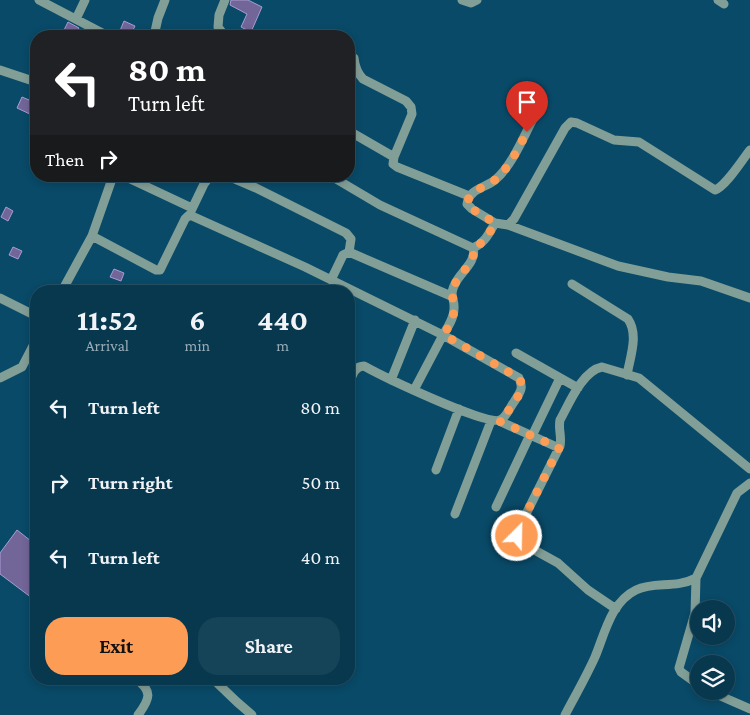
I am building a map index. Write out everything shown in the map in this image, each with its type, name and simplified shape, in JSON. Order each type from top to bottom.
[{"type":"street","points":[[39,0],[97,30]]},
{"type":"street","points":[[76,19],[85,0]]},
{"type":"street","points":[[155,30],[165,0]]},
{"type":"street","points":[[220,30],[218,27],[219,15],[225,0]]},
{"type":"street","points":[[462,0],[471,3],[477,0]]},
{"type":"street","points":[[355,69],[358,75],[406,101],[411,107],[412,114],[394,157],[393,164],[469,196]]},
{"type":"street","points":[[0,70],[30,80]]},
{"type":"street","points":[[534,117],[502,173],[494,181],[469,196],[467,204],[472,209],[495,223],[508,225],[618,266],[701,282],[750,298]]},
{"type":"street","points":[[508,225],[522,206],[565,128],[572,122],[614,140],[639,142],[715,190],[718,189],[750,150]]},
{"type":"street","points":[[355,134],[394,157]]},
{"type":"street","points":[[65,285],[92,236],[111,182]]},
{"type":"street","points":[[137,182],[192,208]]},
{"type":"street","points":[[92,236],[156,270],[160,270],[185,219],[207,182]]},
{"type":"street","points":[[242,182],[346,233],[351,239],[349,252]]},
{"type":"street","points":[[341,182],[380,205],[473,248],[479,246],[486,239],[495,223]]},
{"type":"street","points":[[188,216],[220,228],[342,285]]},
{"type":"street","points":[[414,390],[453,317],[454,309],[451,296],[455,283],[474,256],[473,248]]},
{"type":"street","points":[[331,280],[343,255],[349,252],[451,296]]},
{"type":"street","points":[[572,284],[628,319],[632,325],[634,334],[627,374]]},
{"type":"street","points":[[355,291],[444,335],[519,378],[522,385],[520,392],[503,418],[495,421],[455,514]]},
{"type":"street","points":[[0,298],[30,313]]},
{"type":"street","points":[[391,380],[415,320]]},
{"type":"street","points":[[0,378],[22,367],[30,352]]},
{"type":"street","points":[[516,353],[578,388]]},
{"type":"street","points":[[355,371],[359,366],[364,366],[391,380],[459,409],[531,435],[559,448]]},
{"type":"street","points":[[616,609],[588,590],[558,563],[520,542],[517,536],[518,530],[559,448],[562,437],[558,427],[560,420],[583,379],[595,368],[609,369],[639,378],[750,469]]},
{"type":"street","points":[[496,507],[560,378]]},
{"type":"street","points":[[436,470],[459,409]]},
{"type":"street","points":[[690,678],[678,668],[695,613],[696,578],[737,493],[750,483]]},
{"type":"street","points":[[564,715],[584,680],[610,618],[625,598],[645,587],[684,584],[696,578]]},
{"type":"street","points":[[138,715],[147,703],[148,694],[145,685]]},
{"type":"street","points":[[219,685],[252,715]]},
{"type":"street","points":[[730,700],[750,709]]},
{"type":"building","points":[[231,0],[248,0],[262,7],[252,30],[241,27],[247,14],[230,5]]},
{"type":"building","points":[[124,21],[135,26],[133,30],[120,30]]},
{"type":"building","points":[[68,22],[79,28],[78,30],[64,30]]},
{"type":"building","points":[[22,97],[30,100],[30,114],[17,108]]},
{"type":"building","points":[[6,207],[13,211],[8,221],[1,217]]},
{"type":"building","points":[[13,247],[22,251],[18,259],[9,255]]},
{"type":"building","points":[[114,269],[124,273],[121,281],[110,277]]},
{"type":"building","points":[[17,530],[30,540],[30,596],[0,574],[0,553]]},
{"type":"route","points":[[517,536],[518,530],[559,448],[499,421],[520,392],[522,385],[519,378],[444,335],[453,317],[454,309],[451,296],[455,283],[474,256],[473,248],[479,246],[486,239],[495,223],[472,209],[467,204],[468,199],[471,194],[494,181],[502,173],[527,132]]}]
